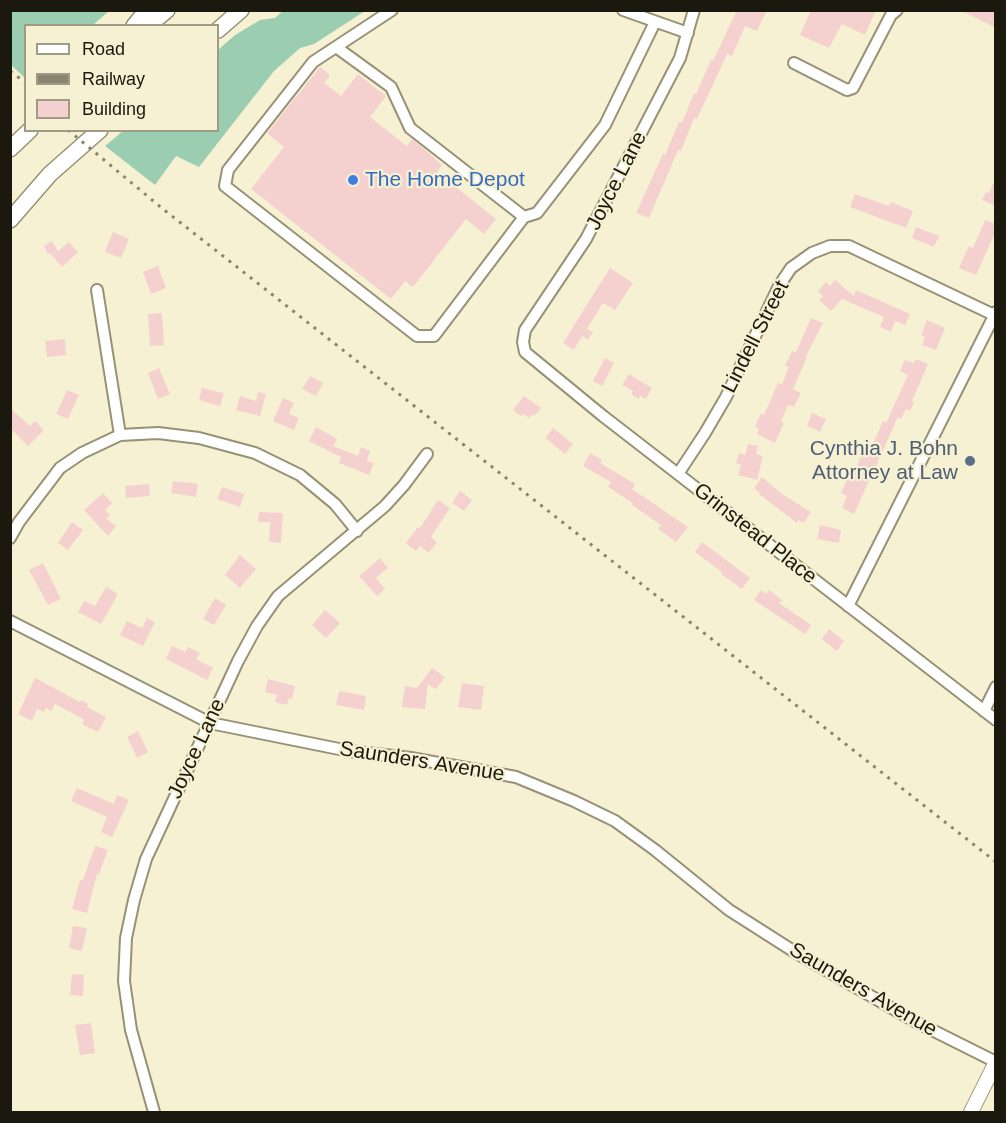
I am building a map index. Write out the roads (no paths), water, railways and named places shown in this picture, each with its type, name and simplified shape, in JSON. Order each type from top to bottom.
[{"type":"highway","points":[[136,24],[147,10]]},
{"type":"highway","points":[[150,24],[167,10]]},
{"type":"highway","points":[[219,29],[241,10]]},
{"type":"highway","points":[[10,149],[28,132]]},
{"type":"highway","points":[[10,220],[50,174],[98,132]]},
{"type":"main road","points":[[971,1113],[996,1062]]},
{"type":"street","points":[[392,10],[313,62],[228,170],[225,186],[417,336],[434,336],[524,217],[537,213],[605,125],[655,22]]},
{"type":"street","points":[[623,10],[688,33]]},
{"type":"street","name":"Joyce Lane","points":[[522,342],[525,330],[586,239],[680,58],[694,10]]},
{"type":"street","points":[[794,63],[846,90],[853,88],[891,15],[897,10]]},
{"type":"street","points":[[336,47],[390,87],[410,128],[524,217]]},
{"type":"street","name":"Lindell Street","points":[[678,474],[726,397],[778,286],[791,268],[812,253],[830,246],[849,246],[995,313]]},
{"type":"street","points":[[97,290],[120,435]]},
{"type":"street","points":[[848,606],[995,313]]},
{"type":"street","name":"Grinstead Place","points":[[522,342],[525,352],[603,416],[996,720]]},
{"type":"street","points":[[10,538],[60,468],[82,453],[120,435],[158,433],[199,438],[255,453],[300,475],[335,504],[357,531]]},
{"type":"street","name":"Joyce Lane","points":[[154,1113],[131,1030],[124,981],[126,938],[146,859],[238,661],[257,626],[278,596],[385,506],[428,453]]},
{"type":"street","name":"Saunders Avenue","points":[[10,621],[210,723],[339,749],[411,758],[516,777],[574,801],[615,821],[729,910],[798,954],[916,1022],[996,1062]]},
{"type":"street","points":[[984,711],[996,687]]},
{"type":"railway","points":[[10,71],[24,82]]},
{"type":"railway","points":[[70,132],[163,209],[996,862]]},
{"type":"place","name":"The Home Depot","points":[[353,180]]},
{"type":"place","name":"Cynthia J. Bohn Attorney at Law","points":[[970,461]]}]
